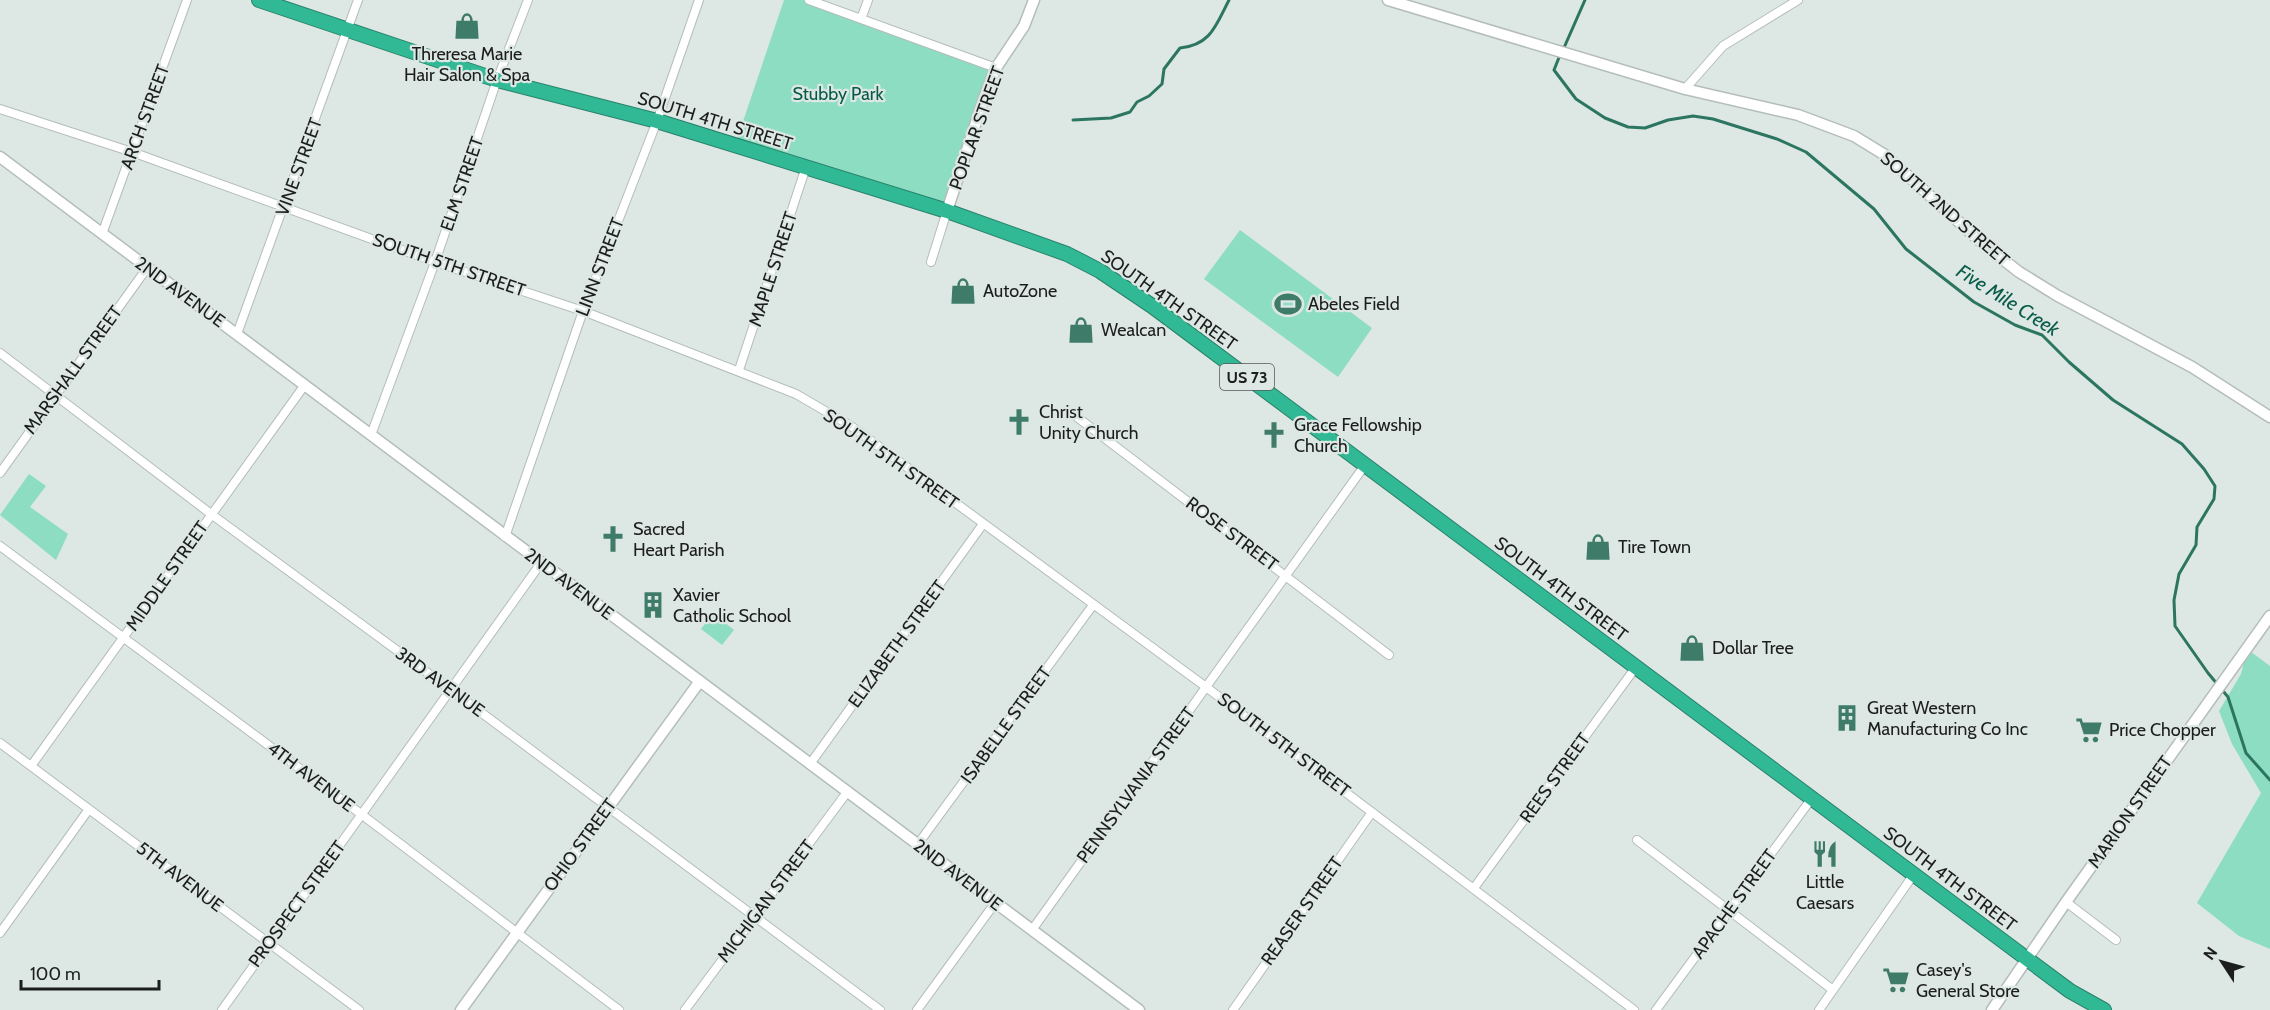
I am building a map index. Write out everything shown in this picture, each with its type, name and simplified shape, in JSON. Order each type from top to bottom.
[{"type":"highway","name":"SOUTH 4TH STREET","points":[[259,0],[497,80],[657,121],[946,211],[1034,241],[1100,271],[1152,306],[2026,959],[2070,991],[2104,1010]]},
{"type":"street","name":"ARCH STREET","points":[[102,234],[187,0]]},
{"type":"street","name":"VINE STREET","points":[[237,334],[285,207],[358,0]]},
{"type":"street","name":"ELM STREET","points":[[371,435],[435,262],[497,80],[528,0]]},
{"type":"street","name":"LINN STREET","points":[[505,537],[583,310],[657,121],[699,0]]},
{"type":"street","points":[[809,0],[996,68]]},
{"type":"street","points":[[861,19],[868,0]]},
{"type":"street","name":"POPLAR STREET","points":[[931,262],[984,98],[996,68],[1024,26],[1034,0]]},
{"type":"street","name":"SOUTH 2ND STREET","points":[[1388,0],[1685,89],[1798,115],[1854,136],[1885,155],[1982,243],[2019,272],[2058,296],[2192,368],[2270,417]]},
{"type":"street","points":[[1685,89],[1723,46],[1798,0]]},
{"type":"street","name":"SOUTH 5TH STREET","points":[[0,109],[132,152],[435,262],[583,310],[796,394],[851,426],[1206,687],[1634,1010]]},
{"type":"street","name":"2ND AVENUE","points":[[0,157],[1139,1010]]},
{"type":"street","name":"MAPLE STREET","points":[[739,370],[806,167]]},
{"type":"street","name":"MARSHALL STREET","points":[[0,473],[147,268]]},
{"type":"street","name":"3RD AVENUE","points":[[0,353],[211,514],[880,1010]]},
{"type":"street","name":"MIDDLE STREET","points":[[31,766],[304,386]]},
{"type":"street","name":"ROSE STREET","points":[[1073,414],[1389,655]]},
{"type":"street","name":"PENNSYLVANIA STREET","points":[[1032,930],[1365,465]]},
{"type":"street","name":"ELIZABETH STREET","points":[[810,764],[983,524]]},
{"type":"street","name":"4TH AVENUE","points":[[0,546],[361,814],[619,1010]]},
{"type":"street","name":"PROSPECT STREET","points":[[222,1010],[541,563]]},
{"type":"street","name":"ISABELLE STREET","points":[[918,844],[1094,605]]},
{"type":"street","name":"MARION STREET","points":[[1992,1010],[2066,902],[2270,616]]},
{"type":"street","name":"REES STREET","points":[[1474,888],[1636,667]]},
{"type":"street","name":"OHIO STREET","points":[[461,1010],[700,681]]},
{"type":"street","name":"5TH AVENUE","points":[[0,743],[359,1010]]},
{"type":"street","name":"MICHIGAN STREET","points":[[685,1010],[848,791]]},
{"type":"street","name":"APACHE STREET","points":[[1656,1010],[1812,798]]},
{"type":"street","points":[[0,933],[89,810]]},
{"type":"street","name":"REASER STREET","points":[[1233,1010],[1372,812]]},
{"type":"street","points":[[1637,840],[1833,990]]},
{"type":"street","points":[[1819,1010],[1914,874]]},
{"type":"street","points":[[2066,902],[2116,940]]},
{"type":"street","points":[[917,1010],[995,903]]},
{"type":"green space","name":"Stubby Park","points":[[784,0],[809,0],[996,68],[947,211],[735,145]]},
{"type":"green space","name":"Abeles Field","points":[[1240,230],[1372,328],[1338,377],[1204,279]]},
{"type":"green space","points":[[29,474],[46,486],[30,507],[68,534],[56,560],[0,515]]},
{"type":"green space","points":[[713,613],[734,630],[722,645],[701,629]]},
{"type":"green space","points":[[2247,649],[2270,666],[2270,949],[2239,936],[2197,903],[2261,793],[2232,744],[2219,711],[2241,674]]},
{"type":"waterway","points":[[1073,120],[1111,118],[1130,112],[1137,102],[1149,96],[1162,84],[1164,69],[1180,48],[1199,43],[1206,38],[1216,25],[1229,0]]},
{"type":"waterway","name":"Five Mile Creek","points":[[1563,50],[1585,0]]},
{"type":"waterway","name":"Five Mile Creek","points":[[1560,55],[1554,70],[1576,99],[1605,118],[1628,127],[1645,128],[1668,120],[1693,116],[1713,119],[1777,139],[1806,152],[1874,209],[1906,249],[1974,302],[2015,325],[2042,335],[2113,400],[2182,444],[2204,469],[2215,486],[2214,499],[2197,527],[2196,545],[2179,574],[2174,600],[2175,626],[2228,697],[2246,753],[2270,780]]},
{"type":"place","name":"Threresa Marie Hair Salon & Spa","points":[[467,26]]},
{"type":"place","name":"AutoZone","points":[[963,291]]},
{"type":"place","name":"Abeles Field","points":[[1288,304]]},
{"type":"place","name":"Wealcan","points":[[1081,330]]},
{"type":"place","name":"Christ Unity Church","points":[[1019,422]]},
{"type":"place","name":"Grace Fellowship Church","points":[[1274,435]]},
{"type":"place","name":"Sacred Heart Parish","points":[[613,539]]},
{"type":"place","name":"Tire Town","points":[[1598,547]]},
{"type":"place","name":"Xavier Catholic School","points":[[653,605]]},
{"type":"place","name":"Dollar Tree","points":[[1692,648]]},
{"type":"place","name":"Great Western Manufacturing Co Inc","points":[[1847,718]]},
{"type":"place","name":"Price Chopper","points":[[2089,730]]},
{"type":"place","name":"Little Caesars","points":[[1825,854]]},
{"type":"place","name":"Casey's General Store","points":[[1896,980]]}]
